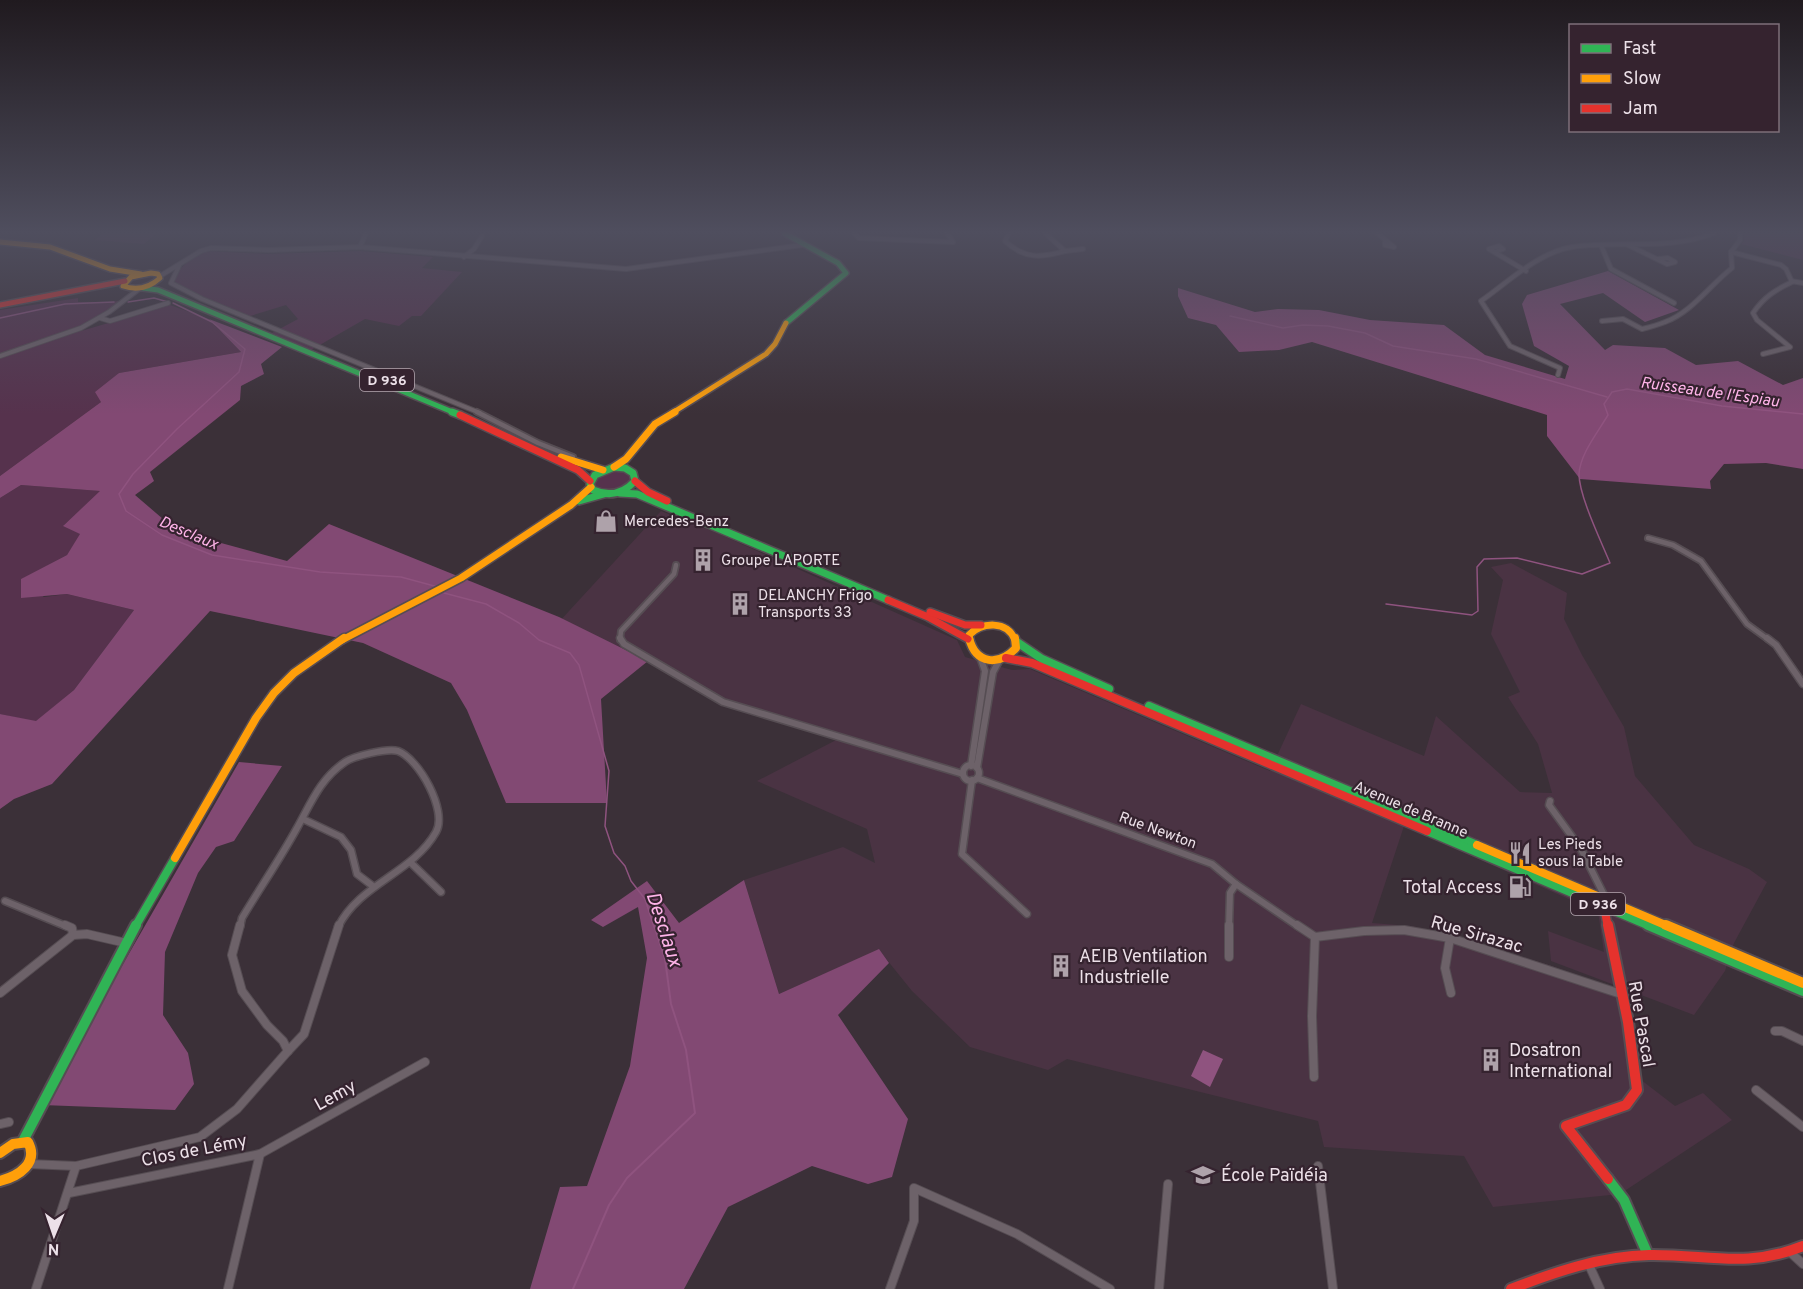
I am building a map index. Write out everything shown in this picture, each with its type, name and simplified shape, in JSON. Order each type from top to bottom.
[{"type":"main road","points":[[0,307],[76,293]]},
{"type":"main road","name":"D 936","points":[[170,293],[466,412],[556,455],[591,468],[599,468]]},
{"type":"main road","name":"D 936","points":[[170,293],[465,417],[578,470],[588,476],[591,484]]},
{"type":"main road","points":[[614,467],[636,447],[655,424],[766,354],[775,344],[787,320],[821,293]]},
{"type":"main road","points":[[629,470],[629,462],[636,447]]},
{"type":"main road","points":[[567,507],[591,484],[599,468],[614,467],[629,470],[642,488],[658,497],[915,605],[964,625],[991,624],[1005,626],[1014,633],[1017,642],[1015,651],[1004,658],[991,660],[979,656],[970,648],[968,639],[971,632],[981,625]]},
{"type":"main road","points":[[620,493],[630,488],[635,481]]},
{"type":"main road","points":[[591,484],[604,495]]},
{"type":"main road","points":[[23,1142],[126,943],[256,718],[286,680],[329,646],[450,585],[567,507],[589,497],[633,493],[928,617],[968,639]]},
{"type":"main road","name":"Avenue de Branne","points":[[1017,642],[1042,659],[1107,688],[1803,991]]},
{"type":"main road","name":"Avenue de Branne","points":[[1004,658],[1032,663],[1606,904],[1803,983]]},
{"type":"main road","name":"Rue Pascal","points":[[1606,904],[1635,1061],[1637,1090],[1626,1105],[1566,1126],[1624,1200],[1648,1255]]},
{"type":"main road","points":[[0,1153],[9,1146],[23,1142],[32,1146],[32,1157],[29,1164],[17,1176],[1,1182]]},
{"type":"main road","points":[[1511,1289],[1589,1265],[1648,1255],[1725,1262],[1753,1262],[1791,1253],[1803,1246]]},
{"type":"street","points":[[119,303],[123,293]]},
{"type":"street","points":[[0,356],[64,335],[100,318],[133,293]]},
{"type":"street","points":[[190,293],[467,407],[538,443],[599,468]]},
{"type":"street","points":[[1493,293],[1481,301],[1510,346],[1560,369],[1558,375]]},
{"type":"street","points":[[1656,293],[1674,303]]},
{"type":"street","points":[[1602,321],[1623,319],[1642,329],[1647,329],[1667,322],[1697,301],[1704,293]]},
{"type":"street","points":[[1763,354],[1790,347],[1757,321],[1753,314],[1761,301],[1770,293]]},
{"type":"street","points":[[100,318],[110,321],[168,303]]},
{"type":"street","points":[[1648,538],[1673,545],[1701,561],[1747,624],[1776,645],[1803,684]]},
{"type":"street","name":"Rue Newton","points":[[676,565],[674,574],[618,635],[624,644],[723,702],[963,774],[1212,864],[1236,884],[1315,937]]},
{"type":"street","points":[[974,767],[985,671],[979,656]]},
{"type":"street","points":[[974,767],[993,672],[996,664],[1004,658]]},
{"type":"street","points":[[29,1164],[76,1166],[201,1137],[236,1111],[304,1034],[339,924],[358,899],[410,862],[437,831],[439,809],[415,764],[397,751],[374,752],[346,761],[321,783],[303,819],[242,918],[232,955],[243,991],[267,1025],[284,1041],[288,1051]]},
{"type":"street","points":[[963,774],[964,769],[974,767]]},
{"type":"street","points":[[974,767],[980,773],[975,779],[962,854],[1027,914]]},
{"type":"street","points":[[1550,801],[1549,805],[1581,849],[1606,904]]},
{"type":"street","points":[[303,819],[348,840],[354,853],[357,874],[374,887]]},
{"type":"street","points":[[410,862],[441,892]]},
{"type":"street","points":[[1229,957],[1230,893],[1236,884]]},
{"type":"street","points":[[5,901],[72,928],[73,935]]},
{"type":"street","name":"Rue Sirazac","points":[[1315,937],[1364,931],[1404,930],[1450,938],[1623,995]]},
{"type":"street","points":[[0,993],[73,935],[86,932],[115,942],[126,943]]},
{"type":"street","points":[[1314,1077],[1312,1016],[1315,937]]},
{"type":"street","points":[[1450,938],[1445,968],[1451,993]]},
{"type":"street","points":[[1775,1031],[1782,1031],[1803,1041]]},
{"type":"street","name":"Lemy","points":[[260,1154],[425,1062]]},
{"type":"street","points":[[1756,1090],[1803,1127]]},
{"type":"street","name":"Clos de Lémy","points":[[69,1192],[260,1154],[228,1289]]},
{"type":"street","points":[[36,1289],[76,1166]]},
{"type":"street","points":[[1318,1166],[1333,1289]]},
{"type":"street","points":[[1158,1289],[1168,1184]]},
{"type":"street","points":[[890,1289],[914,1221],[914,1188],[1017,1234],[1110,1289]]},
{"type":"street","points":[[1791,1253],[1803,1264]]},
{"type":"street","points":[[1589,1265],[1600,1289]]},
{"type":"shaded area","points":[[195,293],[442,293],[421,316],[412,316],[399,326],[365,319],[311,350],[272,333],[298,319],[286,305],[247,317]]},
{"type":"shaded area","points":[[1178,293],[1195,293],[1255,312],[1278,309],[1319,310],[1370,320],[1444,325],[1485,355],[1565,379],[1569,366],[1534,346],[1522,304],[1527,295],[1602,293],[1560,304],[1605,350],[1613,345],[1665,348],[1696,365],[1738,361],[1783,385],[1803,378],[1803,469],[1766,463],[1724,464],[1710,481],[1711,489],[1580,479],[1547,436],[1547,415],[1312,342],[1279,350],[1239,352],[1216,325],[1188,318]]},
{"type":"shaded area","points":[[1603,293],[1648,293],[1679,310],[1645,322]]},
{"type":"shaded area","points":[[78,298],[78,302],[112,302],[130,299],[81,331],[170,305],[209,319],[241,352],[119,373],[101,402],[0,476],[0,310]]},
{"type":"shaded area","points":[[209,319],[282,347],[261,364],[264,374],[241,386],[240,400],[150,472],[154,481],[135,495],[177,531],[287,561],[329,524],[559,617],[648,661],[601,699],[607,803],[506,803],[467,710],[451,683],[363,643],[210,611],[52,784],[14,799],[0,809],[0,714],[36,721],[74,690],[134,610],[67,594],[21,598],[21,579],[67,555],[80,534],[63,526],[100,491],[21,485],[0,498],[0,476],[101,402],[95,392],[119,373],[241,352]]},
{"type":"shaded area","points":[[614,470],[629,474],[631,477],[628,485],[613,492],[598,489],[594,483],[598,476]]},
{"type":"shaded area","points":[[21,485],[101,491],[64,525],[81,534],[67,555],[22,579],[44,597],[67,594],[134,610],[74,690],[36,722],[0,714],[0,498]]},
{"type":"shaded area","points":[[661,511],[717,533],[957,640],[965,657],[1012,670],[1030,669],[1270,771],[1301,704],[1424,756],[1436,716],[1520,792],[1552,793],[1538,744],[1508,697],[1520,692],[1491,634],[1503,580],[1491,567],[1511,563],[1567,593],[1564,619],[1624,727],[1635,776],[1694,845],[1749,869],[1767,882],[1734,943],[1725,971],[1694,1015],[1551,961],[1548,931],[1604,952],[1598,912],[1404,826],[1372,923],[1411,926],[1453,936],[1552,966],[1623,995],[1636,1076],[1675,1106],[1703,1093],[1732,1120],[1620,1194],[1493,1207],[1464,1156],[1324,1147],[1318,1121],[1067,1059],[1048,1070],[970,1047],[912,991],[879,950],[779,994],[744,880],[843,847],[875,863],[867,829],[757,781],[840,738],[741,710],[618,646],[558,623]]},
{"type":"shaded area","points":[[239,762],[282,766],[234,841],[216,847],[198,873],[165,952],[163,1015],[188,1053],[194,1084],[175,1110],[42,1105]]},
{"type":"shaded area","points":[[744,880],[779,994],[879,949],[889,963],[838,1015],[908,1119],[892,1177],[868,1184],[812,1166],[728,1207],[684,1289],[530,1289],[560,1187],[587,1186],[630,1066],[647,958],[638,907],[603,927],[591,920],[647,881],[679,923]]},
{"type":"shaded area","points":[[1203,1050],[1223,1059],[1210,1087],[1191,1076]]},
{"type":"waterway","points":[[128,302],[154,298],[168,302]]},
{"type":"waterway","points":[[0,318],[65,304],[114,302]]},
{"type":"waterway","name":"Desclaux","points":[[173,303],[212,322],[245,349],[239,372],[177,429],[133,474],[119,494],[126,511],[162,535],[212,555],[320,572],[401,577],[438,587]]},
{"type":"waterway","points":[[1230,316],[1283,328],[1303,325],[1328,326],[1365,333],[1393,346],[1476,359],[1607,397]]},
{"type":"waterway","name":"Ruisseau de l'Espiau","points":[[1386,604],[1472,615],[1478,611],[1477,567],[1484,559],[1517,558],[1582,574],[1610,563],[1586,506],[1579,474],[1586,451],[1608,415],[1604,404],[1612,392],[1627,389],[1722,406],[1803,414]]},
{"type":"waterway","name":"Desclaux","points":[[444,593],[486,604],[519,623],[539,640],[570,653],[579,665],[609,771],[605,826],[614,853],[625,866],[631,881],[645,899],[654,927]]},
{"type":"waterway","name":"Desclaux","points":[[573,1289],[609,1205],[627,1178],[695,1113],[686,1050],[671,1004],[665,959],[654,925]]},
{"type":"traffic: fast","points":[[166,293],[460,415]]},
{"type":"traffic: fast","points":[[786,323],[822,293]]},
{"type":"traffic: fast","points":[[614,467],[625,468],[633,473],[635,481],[631,486],[616,494],[604,494],[593,490],[590,484],[595,475],[614,467]]},
{"type":"traffic: fast","points":[[620,493],[637,494],[888,600]]},
{"type":"traffic: fast","points":[[579,501],[604,494]]},
{"type":"traffic: fast","points":[[1017,642],[1042,659],[1109,689]]},
{"type":"traffic: fast","points":[[1149,706],[1477,845]]},
{"type":"traffic: fast","points":[[1427,831],[1803,991]]},
{"type":"traffic: fast","points":[[23,1141],[126,943],[175,858]]},
{"type":"traffic: fast","points":[[1608,1179],[1624,1200],[1648,1255]]},
{"type":"traffic: slow","points":[[614,467],[626,459],[655,424],[766,354],[775,344],[786,323]]},
{"type":"traffic: slow","points":[[561,457],[603,470]]},
{"type":"traffic: slow","points":[[175,858],[256,718],[274,693],[294,673],[337,642],[461,578],[571,505],[591,487]]},
{"type":"traffic: slow","points":[[991,624],[1009,631],[1016,642],[1016,648],[1006,657],[992,661],[976,652],[969,635],[976,628],[991,624]]},
{"type":"traffic: slow","points":[[1477,845],[1803,983]]},
{"type":"traffic: slow","points":[[0,1153],[20,1142],[28,1142],[32,1149],[32,1156],[26,1167],[14,1176],[0,1181]]},
{"type":"traffic: jam","points":[[0,305],[62,293]]},
{"type":"traffic: jam","points":[[460,415],[578,470],[590,481]]},
{"type":"traffic: jam","points":[[635,481],[648,492],[667,501]]},
{"type":"traffic: jam","points":[[888,600],[928,617],[968,639]]},
{"type":"traffic: jam","points":[[930,612],[965,625],[981,625]]},
{"type":"traffic: jam","points":[[1006,658],[1032,663],[1427,831]]},
{"type":"traffic: jam","points":[[1604,907],[1628,1022],[1637,1090],[1626,1105],[1566,1126],[1608,1179]]},
{"type":"traffic: jam","points":[[1511,1289],[1561,1271],[1614,1258],[1669,1255],[1745,1260],[1783,1254],[1803,1246]]},
{"type":"place","name":"Mercedes-Benz","points":[[606,521]]},
{"type":"place","name":"Groupe LAPORTE","points":[[703,560]]},
{"type":"place","name":"DELANCHY Frigo Transports 33","points":[[740,604]]},
{"type":"place","name":"Les Pieds sous la Table","points":[[1520,853]]},
{"type":"place","name":"Total Access","points":[[1520,887]]},
{"type":"place","name":"AEIB Ventilation Industrielle","points":[[1061,966]]},
{"type":"place","name":"Dosatron International","points":[[1491,1060]]},
{"type":"place","name":"École Païdéia","points":[[1203,1175]]}]
